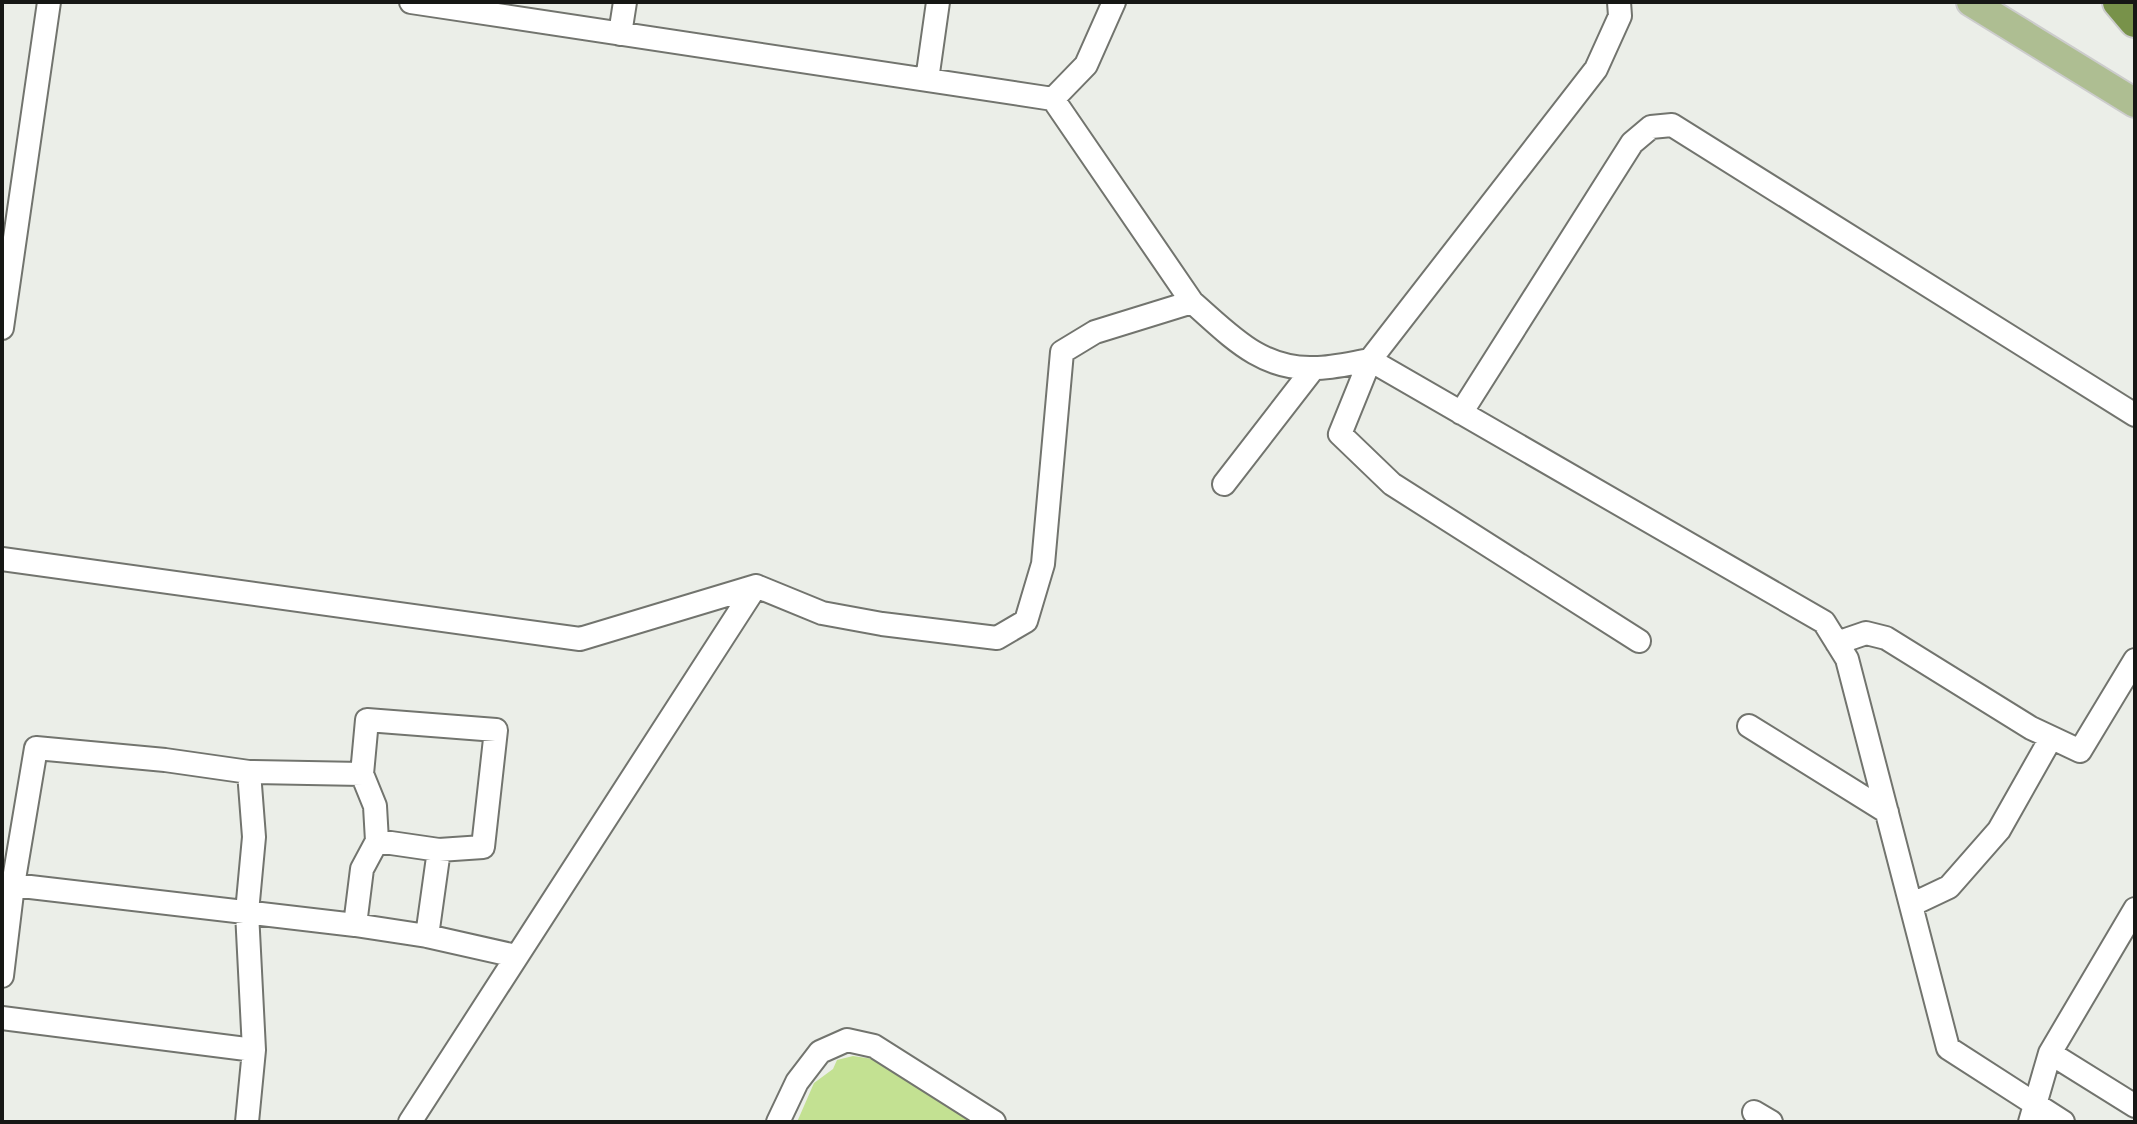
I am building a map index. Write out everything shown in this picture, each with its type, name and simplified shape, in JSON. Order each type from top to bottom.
[{"type":"highway","points":[[2120,2],[2135,11]]},
{"type":"highway","points":[[2120,2],[2135,21]]},
{"type":"main road","points":[[1971,2],[2135,103]]},
{"type":"lane","points":[[2,328],[49,2]]},
{"type":"lane","points":[[411,2],[1053,99],[1192,302],[1250,353],[1313,369],[1370,360],[1824,622],[1847,659],[1948,1048],[2032,1113],[2063,1122]]},
{"type":"lane","points":[[620,34],[625,2]]},
{"type":"lane","points":[[927,80],[938,2]]},
{"type":"lane","points":[[1053,99],[1086,65],[1114,2]]},
{"type":"lane","points":[[1619,2],[1620,16],[1596,69],[1370,360],[1340,434],[1392,484],[1639,641]]},
{"type":"lane","points":[[1461,413],[1632,143],[1651,127],[1672,125],[2135,415]]},
{"type":"lane","points":[[2,559],[580,639],[756,586],[822,613],[882,624],[997,638],[1026,621],[1043,564],[1062,352],[1095,332],[1192,302]]},
{"type":"lane","points":[[1224,484],[1313,369]]},
{"type":"lane","points":[[410,1122],[756,586]]},
{"type":"lane","points":[[1837,643],[1866,633],[1886,638],[1977,696],[2080,751],[2135,660]]},
{"type":"lane","points":[[355,925],[362,869],[377,841],[375,806],[362,774],[367,720],[496,730],[483,847],[439,850],[377,841]]},
{"type":"lane","points":[[1749,726],[1887,812]]},
{"type":"lane","points":[[1911,905],[1949,887],[1999,830],[2051,738]]},
{"type":"lane","points":[[2,976],[13,885],[36,748],[165,760],[249,772],[362,774]]},
{"type":"lane","points":[[247,1122],[254,1050],[247,912],[254,837],[249,772]]},
{"type":"lane","points":[[427,936],[439,850]]},
{"type":"lane","points":[[13,885],[355,925],[427,936],[516,956]]},
{"type":"lane","points":[[2032,1113],[2050,1053],[2135,909]]},
{"type":"lane","points":[[2,1018],[254,1050]]},
{"type":"lane","points":[[778,1122],[797,1082],[820,1052],[847,1040],[874,1046],[994,1122]]},
{"type":"lane","points":[[2050,1053],[2135,1106]]},
{"type":"shaded area","points":[[853,1056],[880,1060],[982,1122],[797,1122],[814,1083],[833,1069],[837,1060]]}]
